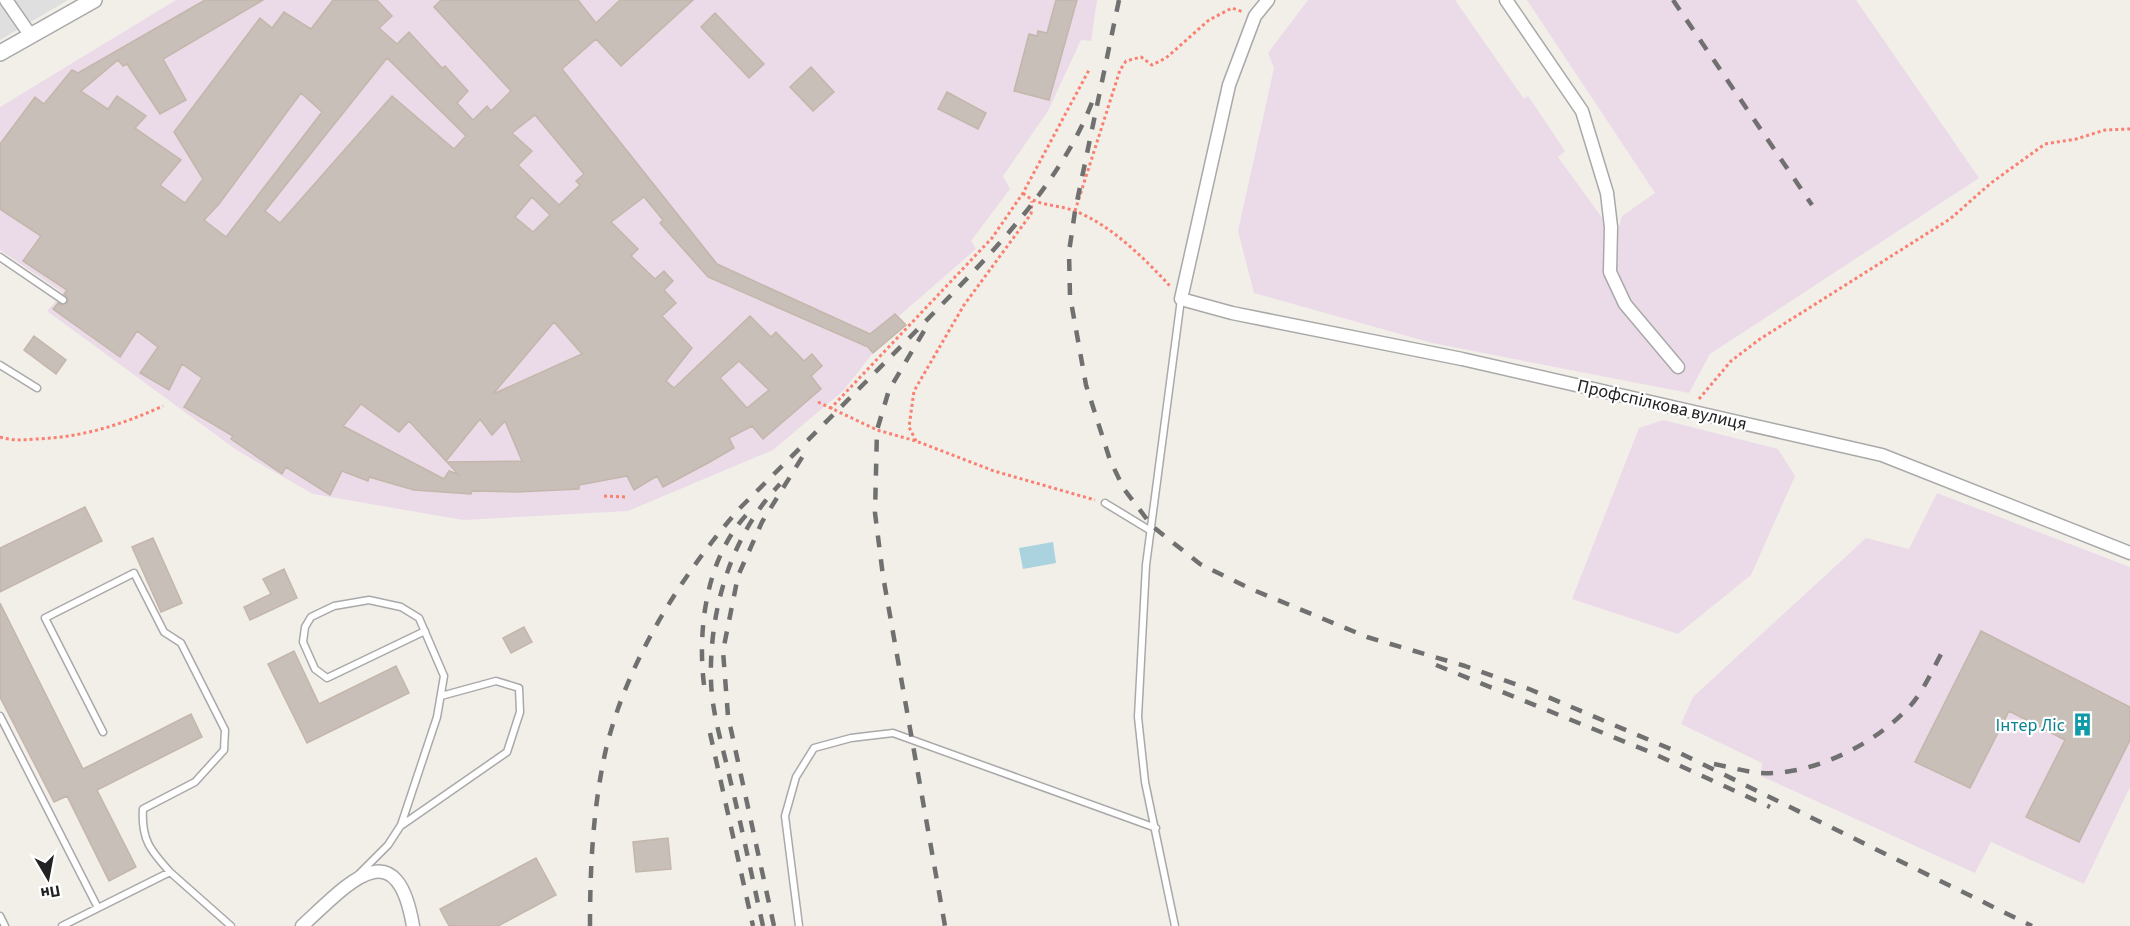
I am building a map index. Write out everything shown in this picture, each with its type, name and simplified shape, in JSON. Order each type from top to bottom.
[{"type":"street","points":[[6,0],[31,36]]},
{"type":"street","points":[[0,53],[94,0]]},
{"type":"street","points":[[1181,300],[1229,85],[1255,16],[1268,0]]},
{"type":"street","points":[[1506,0],[1582,111],[1607,193],[1611,227],[1610,272],[1625,304],[1678,367]]},
{"type":"street","name":"Профспілкова вулиця","points":[[1181,300],[1232,313],[1462,360],[1882,455],[2130,553]]},
{"type":"street","points":[[302,926],[356,877],[375,872],[393,876],[403,886],[413,926]]},
{"type":"lane","points":[[0,257],[63,300]]},
{"type":"lane","points":[[1175,926],[1145,782],[1137,717],[1146,565],[1181,300]]},
{"type":"lane","points":[[0,365],[37,388]]},
{"type":"lane","points":[[1105,503],[1151,531]]},
{"type":"lane","points":[[103,732],[45,618],[134,573],[164,632],[181,643],[225,730],[224,750],[195,782],[143,809],[141,831],[153,852],[170,872],[231,926]]},
{"type":"lane","points":[[356,877],[388,845],[401,825],[420,774],[441,696],[444,676],[425,631],[419,618],[401,607],[369,600],[334,606],[311,617],[305,627],[303,642],[315,669],[327,678],[425,631]]},
{"type":"lane","points":[[401,825],[507,752],[520,712],[519,688],[496,681],[441,696]]},
{"type":"lane","points":[[0,716],[98,908]]},
{"type":"lane","points":[[799,926],[785,816],[796,777],[814,748],[851,738],[894,733],[1156,828]]},
{"type":"lane","points":[[62,926],[170,872]]},
{"type":"lane","points":[[0,916],[5,926]]},
{"type":"path","points":[[1075,211],[1120,70],[1126,61],[1141,57],[1152,64],[1166,58],[1209,20],[1232,8],[1255,16]]},
{"type":"path","points":[[830,409],[992,238],[1023,193],[1089,70]]},
{"type":"path","points":[[1682,410],[1704,396],[1731,361],[1760,339],[1950,219],[1991,183],[2045,144],[2076,139],[2105,130],[2130,129]]},
{"type":"path","points":[[1023,193],[1032,201],[1075,211],[1116,235],[1157,272],[1181,300]]},
{"type":"path","points":[[916,441],[909,427],[914,391],[964,305],[1031,214],[1032,201]]},
{"type":"path","points":[[818,402],[877,430],[916,441],[994,471],[1105,503]]},
{"type":"path","points":[[0,437],[10,440],[70,438],[124,423],[163,405]]},
{"type":"path","points":[[604,496],[625,497]]},
{"type":"shaded area","points":[[0,0],[68,0],[0,40]]},
{"type":"shaded area","points":[[176,0],[1097,0],[1091,41],[1081,40],[1048,111],[1003,176],[1010,189],[971,241],[976,249],[899,316],[906,325],[873,353],[843,391],[773,450],[628,511],[463,520],[313,494],[238,451],[47,311],[63,293],[0,250],[0,107]]},
{"type":"shaded area","points":[[1308,0],[1455,0],[1524,99],[1528,96],[1537,109],[1565,151],[1558,157],[1616,237],[1622,216],[1655,193],[1527,0],[1856,0],[1979,178],[1710,354],[1689,393],[1432,343],[1254,293],[1238,231],[1274,68],[1268,53]]},
{"type":"shaded area","points":[[1663,420],[1778,449],[1795,476],[1751,575],[1678,634],[1572,599],[1639,428]]},
{"type":"shaded area","points":[[1937,493],[2130,567],[2130,787],[2084,884],[1991,842],[1975,873],[1761,776],[1762,763],[1681,724],[1693,697],[1866,538],[1909,549]]},
{"type":"water","points":[[1053,542],[1056,563],[1023,569],[1019,548]]},
{"type":"building","points":[[205,0],[263,0],[163,59],[186,100],[160,114],[127,64],[123,66],[118,60],[81,91],[108,109],[117,96],[146,116],[135,128],[181,160],[160,185],[185,203],[203,179],[174,132],[260,18],[272,28],[284,12],[311,29],[333,0],[377,0],[392,16],[379,28],[397,44],[409,32],[442,68],[445,66],[468,91],[457,103],[473,120],[487,106],[491,111],[511,91],[434,7],[441,0],[578,0],[596,23],[620,0],[693,0],[621,66],[596,39],[562,69],[717,264],[870,334],[895,314],[906,325],[873,353],[868,347],[708,277],[660,223],[663,220],[644,197],[611,222],[638,249],[631,256],[655,279],[664,271],[673,281],[664,290],[676,303],[662,316],[692,348],[666,381],[674,388],[750,316],[771,337],[776,332],[804,361],[812,354],[822,366],[811,376],[821,389],[763,439],[752,426],[729,438],[734,448],[663,487],[657,476],[634,490],[627,476],[579,485],[579,489],[517,492],[472,491],[471,494],[414,490],[369,477],[368,481],[342,471],[330,495],[286,467],[282,474],[231,439],[233,436],[184,407],[202,378],[182,364],[169,390],[140,373],[158,347],[137,331],[120,357],[53,309],[58,303],[62,305],[67,303],[68,298],[64,294],[67,290],[23,261],[41,236],[0,209],[0,144],[35,97],[44,104],[72,70],[78,73]],"holes":[[[387,58],[466,136],[454,149],[392,96],[280,223],[265,211]],[[301,93],[322,112],[226,237],[204,220],[219,204]],[[535,115],[584,174],[576,181],[580,185],[559,205],[518,165],[532,151],[512,133]],[[532,197],[550,215],[533,232],[515,217]],[[554,322],[582,354],[493,394]],[[739,361],[769,390],[747,408],[720,378]],[[361,404],[399,432],[409,421],[446,461],[480,419],[492,435],[505,421],[522,461],[447,462],[458,474],[449,471],[444,479],[343,426]]]},
{"type":"building","points":[[1056,0],[1077,0],[1049,100],[1014,91],[1029,34],[1037,36],[1038,31],[1047,33]]},
{"type":"building","points":[[715,13],[764,64],[749,78],[701,27]]},
{"type":"building","points":[[811,67],[834,92],[813,111],[790,87]]},
{"type":"building","points":[[947,92],[986,113],[978,129],[938,109]]},
{"type":"building","points":[[34,336],[66,360],[56,374],[24,350]]},
{"type":"building","points":[[85,507],[102,541],[0,592],[0,548]]},
{"type":"building","points":[[153,538],[182,603],[161,612],[132,547]]},
{"type":"building","points":[[284,569],[297,598],[250,620],[244,607],[271,594],[263,579]]},
{"type":"building","points":[[0,603],[83,769],[191,714],[202,737],[97,790],[136,867],[109,881],[67,796],[54,802],[0,697]]},
{"type":"building","points":[[524,627],[532,642],[511,653],[503,638]]},
{"type":"building","name":"Інтер Ліс","points":[[1981,631],[2130,707],[2130,740],[2079,842],[2026,817],[2065,740],[2009,711],[1970,788],[1915,762]]},
{"type":"building","points":[[294,651],[319,704],[396,666],[409,693],[307,743],[268,664]]},
{"type":"building","points":[[668,838],[671,869],[636,872],[633,842]]},
{"type":"building","points":[[536,858],[556,895],[498,926],[449,926],[440,909]]},
{"type":"railway","points":[[1119,0],[1075,211],[1069,252],[1070,296],[1086,385],[1110,460],[1124,489],[1152,526],[1200,564],[1251,589],[1367,637],[1465,666],[1529,689],[1680,753],[2032,926]]},
{"type":"railway","points":[[1673,0],[1812,205]]},
{"type":"railway","points":[[590,926],[593,837],[606,749],[615,716],[642,652],[677,591],[718,534],[740,508],[941,305],[1017,222],[1062,162],[1080,130],[1094,97]]},
{"type":"railway","points":[[924,331],[889,390],[877,430],[875,513],[883,576],[945,926]]},
{"type":"railway","points":[[774,926],[728,716],[723,651],[738,576],[762,522],[806,451]]},
{"type":"railway","points":[[763,926],[716,718],[711,681],[711,654],[719,601],[736,550],[748,526],[780,484]]},
{"type":"railway","points":[[704,685],[702,639],[708,592],[724,548],[735,528],[750,511]]},
{"type":"railway","points":[[1714,764],[1759,773],[1780,773],[1822,763],[1842,755],[1880,732],[1911,705],[1946,645]]},
{"type":"railway","points":[[1436,665],[1650,752],[1770,807]]},
{"type":"railway","points":[[710,733],[753,926]]},
{"type":"place","name":"Інтер Ліс","points":[[2083,725]]}]
